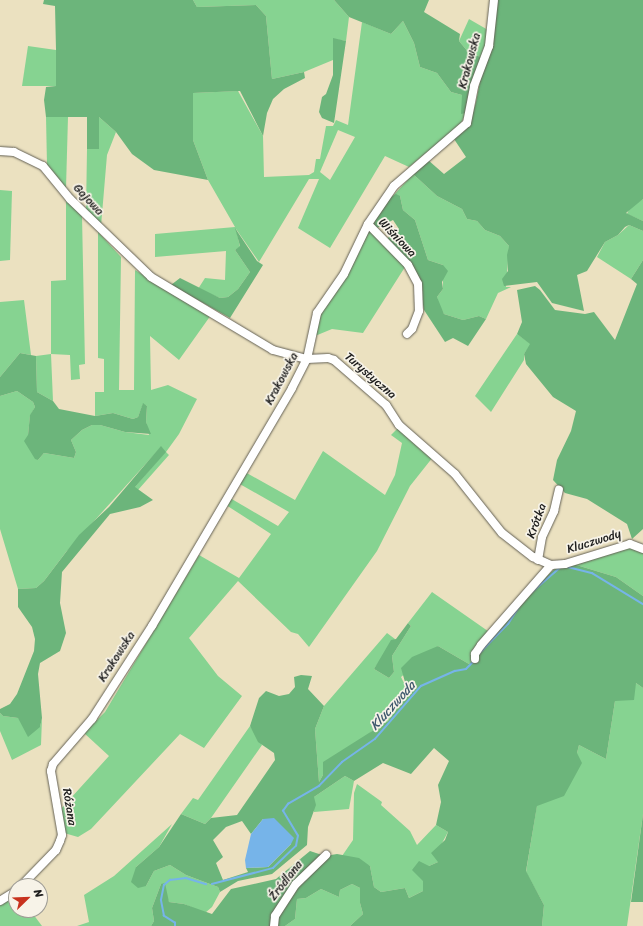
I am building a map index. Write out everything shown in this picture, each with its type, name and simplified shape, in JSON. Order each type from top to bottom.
[{"type":"street","name":"Krakowska","points":[[53,764],[92,719],[152,626],[307,359],[317,313],[344,274],[368,224],[394,186],[467,123],[474,86],[489,46],[494,0]]},
{"type":"street","name":"Gajowa","points":[[0,151],[14,152],[43,166],[96,226],[153,278]]},
{"type":"street","name":"Wiśniowa","points":[[368,224],[408,265],[418,284],[419,311],[412,329],[407,334]]},
{"type":"street","name":"Turystyczna","points":[[153,278],[273,350],[307,359],[328,358],[334,360],[386,405],[405,430],[455,474],[502,532],[517,547],[538,560],[551,565]]},
{"type":"street","name":"Krótka","points":[[538,560],[542,537],[554,510],[559,490]]},
{"type":"street","name":"Kluczwody","points":[[551,565],[588,558],[630,544],[643,549]]},
{"type":"street","points":[[475,659],[475,654],[511,611],[521,596],[551,565]]},
{"type":"street","name":"Różana","points":[[29,878],[56,850],[60,841],[51,771],[53,764]]},
{"type":"street","name":"Źródlana","points":[[274,926],[275,916],[296,884],[326,855]]},
{"type":"green space","points":[[44,0],[193,0],[197,7],[256,5],[266,16],[272,79],[304,72],[305,78],[284,89],[273,99],[267,113],[263,136],[240,91],[193,93],[193,140],[208,180],[154,170],[132,154],[116,132],[99,117],[99,149],[87,149],[87,117],[46,117],[44,100],[46,87],[56,86],[56,50],[55,6],[43,4]]},
{"type":"green space","points":[[193,0],[334,0],[349,17],[346,41],[333,39],[333,60],[304,72],[272,79],[266,16],[256,5],[197,7]]},
{"type":"green space","points":[[334,0],[429,0],[424,12],[460,34],[459,41],[469,53],[481,57],[466,113],[461,114],[462,95],[451,92],[437,73],[420,67],[414,43],[403,21],[391,34],[349,17]]},
{"type":"green space","points":[[496,0],[643,0],[643,199],[626,213],[643,221],[643,231],[629,225],[625,227],[618,235],[605,242],[587,271],[577,275],[584,311],[552,303],[537,282],[504,286],[502,279],[508,271],[507,255],[509,246],[500,236],[485,230],[477,221],[467,219],[462,209],[437,196],[413,174],[428,160],[444,174],[466,157],[454,139],[472,116]]},
{"type":"green space","points":[[469,19],[488,30],[487,44],[481,57],[469,53],[459,41]]},
{"type":"green space","points":[[403,21],[414,43],[420,67],[437,73],[451,92],[462,95],[462,113],[466,113],[460,125],[409,167],[385,156],[330,248],[298,228],[319,179],[309,179],[259,262],[236,229],[240,247],[235,250],[250,272],[238,289],[228,297],[220,298],[198,289],[205,278],[225,280],[226,251],[155,257],[155,234],[235,227],[208,180],[193,140],[193,93],[238,91],[263,136],[264,177],[309,175],[314,172],[316,159],[320,159],[326,126],[333,126],[336,120],[348,125],[362,22],[391,34]],"holes":[[[338,130],[355,137],[330,180],[320,172]]]},
{"type":"green space","points":[[333,38],[346,41],[334,123],[322,118],[319,112],[322,97],[326,94],[333,75]]},
{"type":"green space","points":[[28,46],[56,50],[56,86],[22,86]]},
{"type":"green space","points":[[46,117],[68,117],[66,188],[47,165]]},
{"type":"green space","points":[[99,117],[116,132],[107,155],[101,226],[86,212],[87,149],[99,149]]},
{"type":"green space","points":[[413,174],[437,196],[462,209],[467,219],[477,221],[485,230],[500,236],[509,246],[506,287],[511,287],[498,293],[486,319],[479,316],[463,320],[444,314],[438,303],[437,297],[443,289],[443,265],[428,260],[415,220],[403,210],[400,196],[392,197]]},
{"type":"green space","points":[[0,190],[12,191],[10,260],[0,261]]},
{"type":"green space","points":[[396,194],[400,196],[403,210],[415,220],[428,260],[443,265],[448,271],[442,282],[443,289],[437,297],[444,314],[463,320],[479,316],[486,319],[468,346],[453,338],[445,342],[424,310],[419,283],[384,241],[399,229],[393,220],[375,229],[372,224],[391,197]]},
{"type":"green space","points":[[66,196],[82,215],[85,364],[79,365],[80,379],[71,380],[70,355],[51,354],[51,281],[66,280]]},
{"type":"green space","points":[[643,199],[643,221],[627,214],[630,207]]},
{"type":"green space","points":[[629,225],[643,231],[643,260],[631,279],[597,257],[605,242],[618,235]]},
{"type":"green space","points":[[235,228],[257,261],[263,265],[230,318],[171,285],[180,278],[220,298],[228,297],[238,289],[250,272],[235,250],[240,246]]},
{"type":"green space","points":[[368,229],[405,267],[363,333],[332,329],[315,336],[322,311]]},
{"type":"green space","points":[[98,232],[121,257],[119,390],[134,390],[135,270],[211,315],[179,360],[150,336],[151,390],[168,385],[197,399],[179,434],[166,452],[169,455],[138,490],[134,488],[165,452],[161,447],[66,552],[44,581],[36,588],[18,589],[0,529],[0,396],[17,391],[33,402],[35,407],[30,416],[28,435],[38,460],[44,453],[74,458],[76,452],[71,440],[82,430],[92,425],[100,425],[125,432],[149,435],[146,422],[147,406],[143,404],[138,417],[133,419],[113,413],[95,416],[95,392],[104,392],[104,359],[98,358]]},
{"type":"green space","points":[[643,260],[643,529],[632,539],[627,524],[587,499],[565,493],[553,480],[557,460],[571,431],[576,411],[553,397],[526,364],[524,354],[530,344],[517,334],[522,322],[517,290],[535,286],[540,290],[555,310],[585,314],[594,312],[615,340],[637,284],[631,279]]},
{"type":"green space","points":[[24,300],[31,355],[20,353],[0,377],[0,302]]},
{"type":"green space","points":[[517,334],[531,344],[524,354],[524,360],[491,412],[475,396]]},
{"type":"green space","points":[[20,353],[36,356],[37,392],[53,401],[59,409],[95,416],[113,413],[133,419],[138,417],[143,403],[147,406],[146,422],[151,434],[125,432],[100,425],[92,425],[82,430],[71,440],[76,452],[74,458],[44,453],[38,460],[35,459],[24,441],[28,435],[30,415],[35,407],[33,402],[17,391],[0,396],[0,377]]},
{"type":"green space","points":[[51,354],[53,401],[37,392],[36,356]]},
{"type":"green space","points":[[399,427],[433,457],[410,486],[377,551],[309,647],[298,634],[291,632],[238,581],[189,638],[218,676],[242,696],[204,748],[180,734],[91,829],[78,837],[64,833],[60,810],[109,756],[84,733],[105,712],[199,555],[239,578],[271,534],[226,505],[230,498],[278,526],[289,512],[238,483],[245,472],[295,500],[323,451],[385,495],[395,475],[402,443],[391,435]]},
{"type":"green space","points":[[161,446],[166,452],[135,487],[153,500],[140,507],[110,514],[62,572],[60,603],[66,633],[60,651],[40,663],[38,674],[42,718],[40,727],[28,737],[18,718],[3,716],[0,713],[0,709],[10,704],[17,694],[34,651],[35,639],[32,627],[18,607],[18,589],[36,588],[44,581],[79,535],[109,507]]},
{"type":"green space","points":[[629,546],[643,551],[643,596],[616,577],[573,564]]},
{"type":"green space","points":[[573,564],[616,577],[643,596],[643,688],[636,683],[634,700],[615,701],[606,759],[579,745],[577,753],[582,763],[564,796],[537,806],[526,871],[544,905],[542,926],[350,926],[363,914],[360,903],[360,888],[352,884],[340,890],[339,897],[321,889],[306,898],[297,899],[295,919],[285,926],[151,926],[154,921],[152,908],[161,884],[165,883],[169,902],[184,904],[212,914],[231,889],[276,879],[310,851],[325,856],[337,854],[359,858],[370,866],[374,887],[381,892],[405,888],[409,898],[423,891],[423,881],[412,870],[419,861],[429,866],[438,862],[431,853],[445,840],[448,832],[436,825],[441,802],[438,785],[449,761],[434,748],[411,774],[383,763],[354,781],[345,776],[314,797],[316,805],[308,827],[307,845],[272,874],[238,881],[220,892],[218,887],[186,875],[170,865],[154,871],[146,886],[138,888],[131,882],[136,867],[159,847],[181,814],[205,824],[211,818],[237,815],[275,760],[274,753],[258,742],[250,726],[259,698],[266,691],[279,696],[289,694],[295,687],[294,677],[301,675],[312,676],[308,689],[324,706],[315,729],[319,782],[323,775],[323,762],[388,721],[401,703],[407,689],[401,668],[412,657],[438,646],[469,664],[509,619],[523,598],[558,566]],"holes":[[[263,819],[291,844],[268,867],[246,868],[248,872],[223,880],[216,863],[223,857],[213,840],[226,827],[242,821],[251,834]]]},
{"type":"green space","points":[[432,592],[495,636],[469,664],[438,646],[401,677],[407,689],[401,703],[388,721],[371,732],[323,775],[319,782],[315,729],[324,706],[387,633],[395,639],[374,669],[389,678],[394,672],[392,656],[411,626],[408,623]]},
{"type":"green space","points":[[408,623],[411,626],[392,656],[394,672],[389,678],[374,669],[391,640],[396,639]]},
{"type":"green space","points":[[636,683],[643,688],[643,814],[627,926],[542,926],[544,905],[526,872],[537,805],[577,753],[579,745],[606,759],[615,701]]},
{"type":"green space","points":[[0,713],[3,716],[18,718],[40,727],[42,718],[41,745],[12,760],[0,731]]},
{"type":"green space","points":[[250,726],[262,745],[211,818],[205,824],[181,814],[193,798],[198,800]]},
{"type":"green space","points":[[345,776],[354,781],[349,809],[314,812],[314,797]]},
{"type":"green space","points":[[357,784],[382,802],[381,805],[410,831],[417,845],[436,825],[448,832],[441,845],[438,862],[429,866],[423,881],[423,891],[409,898],[405,888],[381,892],[374,887],[370,866],[342,856],[353,840],[354,793]]},
{"type":"green space","points":[[643,814],[643,902],[631,902]]},
{"type":"green space","points":[[172,824],[159,847],[136,867],[146,886],[154,871],[170,865],[186,875],[218,887],[220,892],[212,907],[205,913],[184,904],[169,902],[161,884],[152,908],[154,921],[151,926],[77,926],[89,922],[84,895],[114,876]]},
{"type":"green space","points":[[352,884],[360,888],[360,903],[363,914],[350,926],[285,926],[295,919],[297,899],[306,898],[321,889],[339,897],[340,890]]},
{"type":"green space","points":[[8,898],[8,918],[36,918],[42,926],[0,926],[0,903]]},
{"type":"water","points":[[274,818],[294,838],[291,844],[268,867],[246,868],[245,860],[251,834],[263,819]]},
{"type":"waterway","name":"Kluczwoda","points":[[532,592],[561,567]]},
{"type":"waterway","name":"Kluczwoda","points":[[568,567],[592,573],[643,604]]},
{"type":"waterway","name":"Kluczwoda","points":[[479,654],[508,624],[519,607]]},
{"type":"waterway","name":"Kluczwoda","points":[[212,884],[273,868],[296,846],[298,836],[283,811],[288,804],[319,786],[342,762],[375,739],[421,686],[455,671],[466,669],[473,662]]},
{"type":"waterway","name":"Kluczwoda","points":[[175,926],[175,923],[164,916],[161,900],[164,885],[170,880],[186,878],[206,884]]}]
